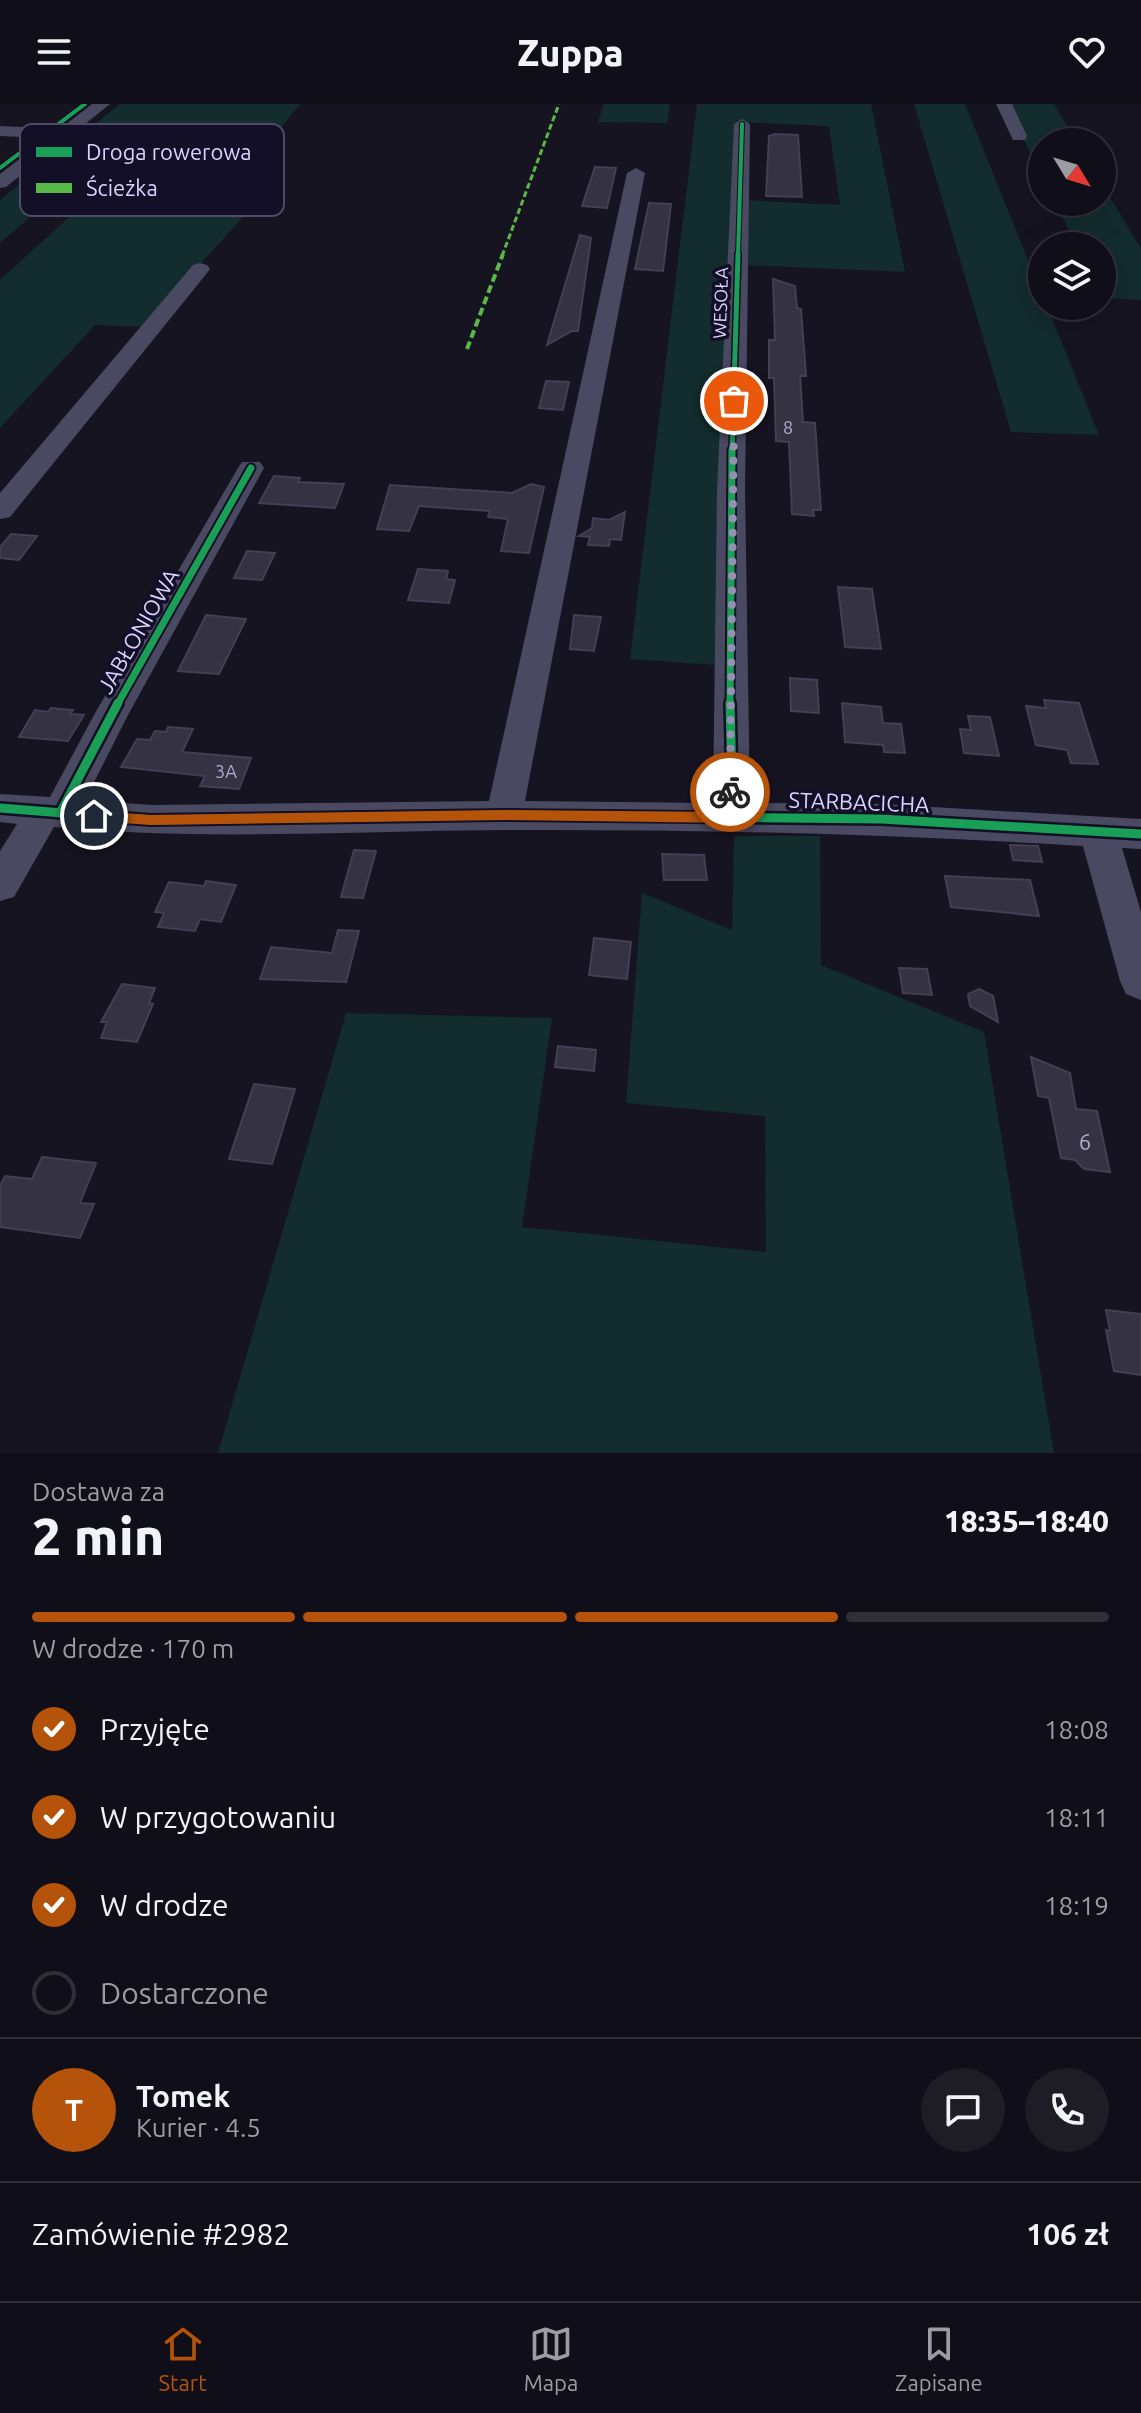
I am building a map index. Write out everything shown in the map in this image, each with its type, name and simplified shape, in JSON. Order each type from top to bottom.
[{"type":"street","points":[[76,124],[102,104]]},
{"type":"street","points":[[1004,104],[1019,136]]},
{"type":"street","name":"WESOŁA","points":[[733,818],[730,788],[731,490],[742,124]]},
{"type":"street","points":[[0,131],[20,132]]},
{"type":"street","points":[[0,183],[20,167]]},
{"type":"street","points":[[504,815],[636,173]]},
{"type":"street","points":[[0,511],[200,269]]},
{"type":"street","name":"JABŁONIOWA","points":[[0,885],[52,813],[111,715],[251,468]]},
{"type":"street","name":"STARBACICHA","points":[[0,808],[151,820],[504,815],[881,819],[1141,834]]},
{"type":"street","points":[[1098,832],[1141,981]]},
{"type":"green space","points":[[120,104],[300,104],[284,124],[95,124]]},
{"type":"green space","points":[[604,104],[670,104],[667,123],[598,122]]},
{"type":"green space","points":[[697,104],[871,104],[905,272],[743,265],[745,200],[840,205],[829,126],[737,122],[715,665],[630,659]]},
{"type":"green space","points":[[914,104],[965,104],[1028,260],[1028,320],[1053,320],[1099,435],[1011,432]]},
{"type":"green space","points":[[1006,104],[1054,104],[1069,128],[1028,128],[1028,148]]},
{"type":"green space","points":[[20,184],[20,216],[31,216],[0,243],[0,200]]},
{"type":"green space","points":[[1116,207],[1141,249],[1141,300],[1116,299],[1116,232],[1070,232],[1062,216],[1116,216]]},
{"type":"green space","points":[[70,216],[244,216],[143,327],[95,325],[0,428],[0,280]]},
{"type":"green space","points":[[734,836],[820,836],[821,965],[984,1032],[1054,1453],[218,1453],[346,1013],[552,1018],[522,1227],[766,1252],[765,1116],[626,1103],[642,893],[732,930]]},
{"type":"building","points":[[798,135],[802,197],[766,196],[769,136]]},
{"type":"building","points":[[595,167],[616,168],[607,208],[582,206]]},
{"type":"building","points":[[649,203],[671,204],[663,271],[635,269]]},
{"type":"building","points":[[580,235],[591,238],[578,331],[572,331],[547,345]]},
{"type":"building","points":[[773,279],[795,286],[797,308],[801,309],[806,376],[800,376],[803,422],[815,423],[821,510],[813,510],[814,516],[792,514],[789,442],[776,441],[774,378],[769,378],[769,340],[775,340]]},
{"type":"building","points":[[546,381],[569,382],[563,410],[539,408]]},
{"type":"building","points":[[274,476],[300,478],[298,482],[344,484],[335,508],[259,503]]},
{"type":"building","points":[[531,484],[544,487],[529,553],[501,551],[508,519],[488,517],[490,511],[419,506],[409,531],[377,529],[390,485],[512,493]]},
{"type":"building","points":[[625,512],[621,540],[610,539],[609,546],[588,545],[590,537],[579,536],[592,528],[593,518],[609,520]]},
{"type":"building","points":[[11,534],[37,536],[19,560],[0,558],[0,547]]},
{"type":"building","points":[[247,551],[275,553],[262,580],[234,578]]},
{"type":"building","points":[[418,569],[448,571],[446,579],[455,580],[449,603],[408,600]]},
{"type":"building","points":[[838,587],[872,589],[881,649],[845,647]]},
{"type":"building","points":[[206,615],[246,619],[219,674],[178,671]]},
{"type":"building","points":[[574,615],[601,617],[594,651],[570,649]]},
{"type":"building","points":[[790,678],[817,680],[819,713],[791,711]]},
{"type":"building","points":[[1044,700],[1079,703],[1098,764],[1071,763],[1067,750],[1036,745],[1026,706],[1046,708]]},
{"type":"building","points":[[842,703],[881,707],[883,723],[901,724],[905,753],[884,752],[883,745],[845,742]]},
{"type":"building","points":[[51,708],[73,710],[70,714],[84,715],[68,741],[19,737],[35,710],[48,712]]},
{"type":"building","points":[[968,716],[990,717],[999,756],[964,753],[960,729],[971,730]]},
{"type":"building","points":[[168,727],[193,729],[182,752],[251,758],[239,789],[200,786],[205,776],[121,767],[137,739],[150,740],[155,731],[166,732]]},
{"type":"building","points":[[1010,845],[1038,846],[1042,862],[1013,860]]},
{"type":"building","points":[[354,850],[376,851],[363,898],[341,897]]},
{"type":"building","points":[[662,854],[704,855],[707,880],[664,880]]},
{"type":"building","points":[[945,876],[1030,880],[1039,916],[951,907]]},
{"type":"building","points":[[206,881],[236,885],[221,922],[200,919],[195,931],[158,927],[164,913],[155,912],[169,882],[204,886]]},
{"type":"building","points":[[338,930],[359,931],[346,982],[260,979],[271,947],[332,953]]},
{"type":"building","points":[[594,938],[631,942],[627,979],[589,975]]},
{"type":"building","points":[[899,968],[927,969],[932,995],[903,993]]},
{"type":"building","points":[[122,984],[155,988],[149,1003],[153,1004],[137,1042],[101,1038],[107,1022],[101,1022]]},
{"type":"building","points":[[979,989],[993,996],[998,1022],[970,1006],[968,994]]},
{"type":"building","points":[[558,1046],[596,1050],[594,1071],[555,1067]]},
{"type":"building","points":[[1031,1057],[1070,1073],[1076,1109],[1097,1111],[1110,1172],[1084,1169],[1075,1160],[1061,1158],[1049,1098],[1038,1096]]},
{"type":"building","points":[[254,1084],[295,1089],[272,1164],[229,1159]]},
{"type":"building","points":[[42,1157],[96,1163],[80,1203],[94,1204],[80,1238],[0,1227],[0,1186],[5,1176],[32,1179]]},
{"type":"building","points":[[1106,1310],[1141,1314],[1141,1375],[1114,1371],[1106,1330],[1110,1331]]},
{"type":"marked path","points":[[467,349],[559,104]]},
{"type":"cycle path","points":[[58,124],[85,104]]},
{"type":"cycle path","points":[[733,818],[730,788],[731,490],[742,124]]},
{"type":"cycle path","points":[[0,168],[20,153]]},
{"type":"cycle path","points":[[60,813],[111,715],[251,468]]},
{"type":"cycle path","points":[[0,808],[151,820],[504,815],[881,819],[1141,834]]},
{"type":"way so far","points":[[730,792],[734,401]]},
{"type":"route","points":[[94,816],[151,820],[504,815],[733,818],[730,792]]}]
